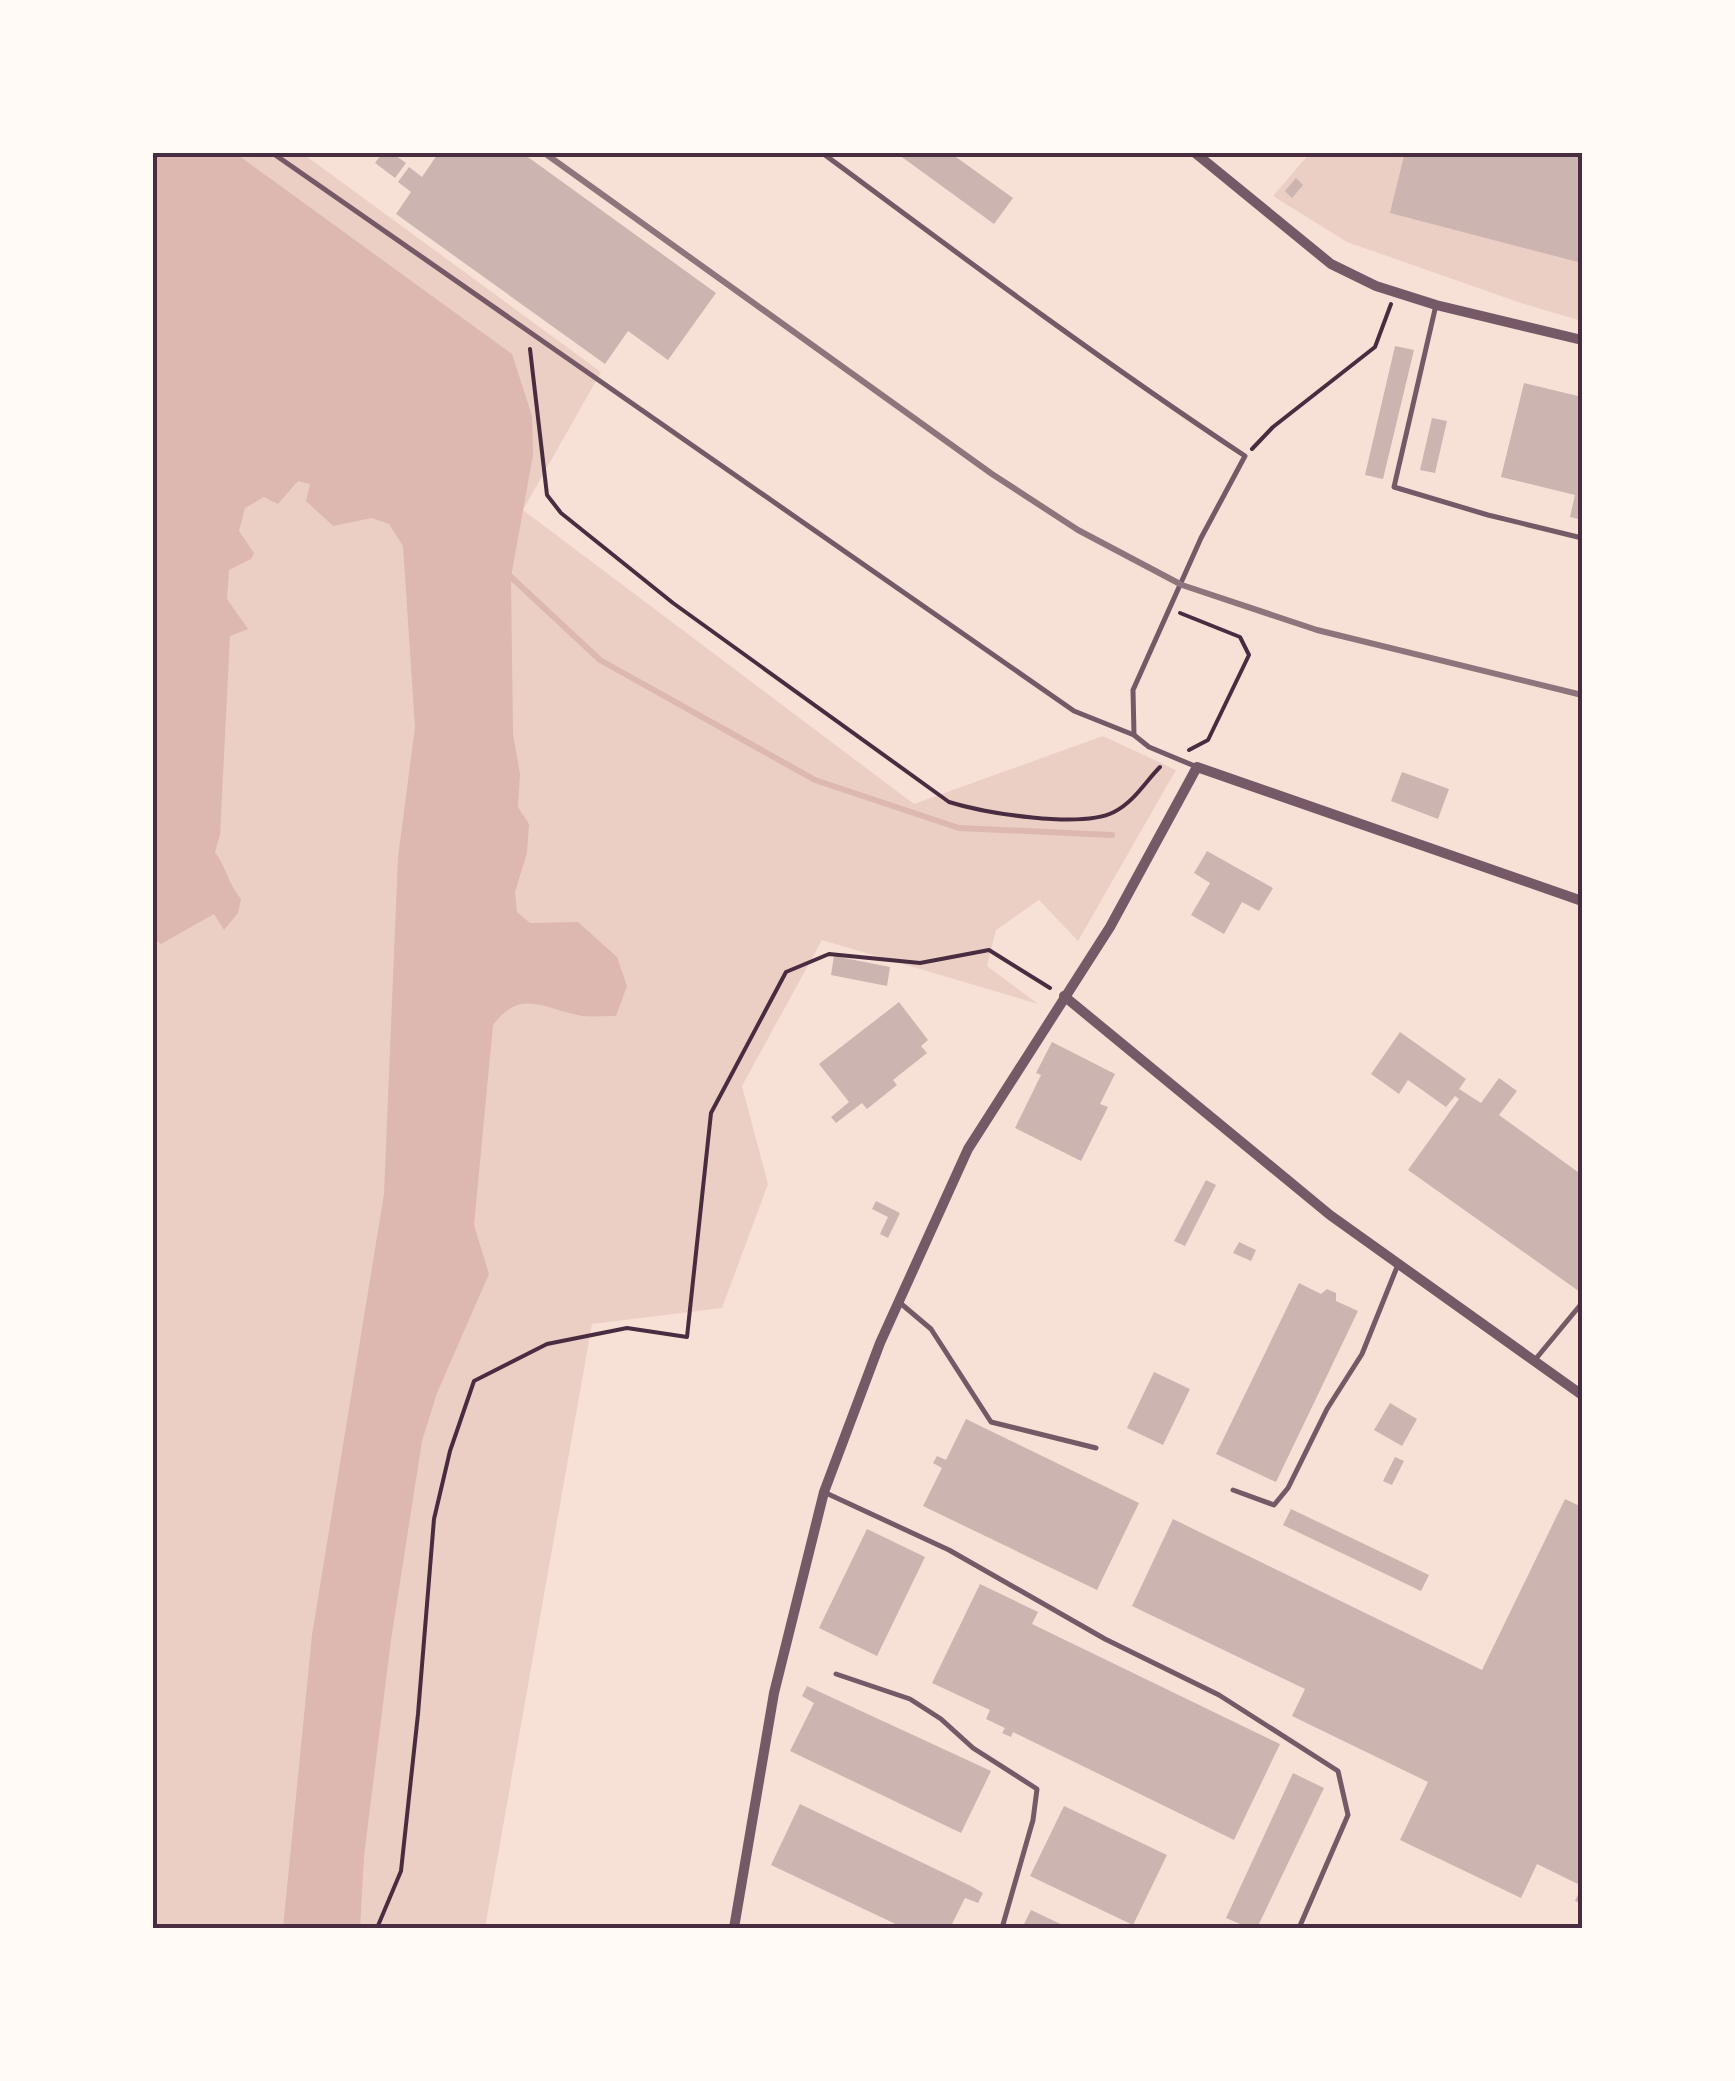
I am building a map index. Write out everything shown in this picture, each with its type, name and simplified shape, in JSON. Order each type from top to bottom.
[{"type":"street","points":[[1194,152],[1331,264],[1436,305],[1582,340]]},
{"type":"street","points":[[734,1928],[774,1693],[824,1492],[899,1302],[968,1149],[1110,927],[1197,767],[1582,901]]},
{"type":"street","points":[[1064,996],[1330,1215],[1582,1395]]},
{"type":"lane","points":[[271,152],[1074,711],[1134,735],[1197,767]]},
{"type":"lane","points":[[821,152],[981,272],[1245,456],[1201,538],[1133,690],[1134,735]]},
{"type":"lane","points":[[1436,305],[1394,487],[1582,538]]},
{"type":"lane","points":[[1233,1490],[1274,1505],[1288,1488],[1327,1409],[1362,1354],[1398,1264]]},
{"type":"lane","points":[[899,1302],[931,1329],[991,1422],[1096,1448]]},
{"type":"lane","points":[[1534,1361],[1582,1302]]},
{"type":"lane","points":[[824,1492],[949,1550],[1105,1639],[1219,1695],[1338,1771],[1348,1815],[1299,1928]]},
{"type":"lane","points":[[836,1674],[910,1699],[941,1719],[973,1748],[1037,1789],[1033,1820],[1002,1928]]},
{"type":"path","points":[[1245,456],[1273,427],[1375,347],[1395,292]]},
{"type":"path","points":[[527,330],[548,496],[562,513],[673,603],[949,802],[979,811],[1058,820],[1112,814],[1134,798],[1157,769],[1208,740],[1250,655],[1240,637],[1171,610]]},
{"type":"path","points":[[377,1928],[400,1871],[434,1519],[450,1450],[474,1381],[546,1344],[627,1328],[687,1338],[711,1113],[786,972],[829,954],[920,963],[988,950],[1064,996]]},
{"type":"shaded area","points":[[153,152],[235,153],[512,354],[532,416],[533,455],[511,577],[513,734],[520,774],[518,807],[529,824],[527,853],[515,892],[517,912],[530,923],[578,922],[617,957],[627,986],[616,1016],[582,1016],[524,1004],[503,1013],[493,1025],[474,1225],[489,1274],[437,1393],[422,1441],[391,1640],[364,1856],[360,1928],[283,1928],[312,1635],[384,1194],[398,857],[415,727],[403,546],[389,524],[372,518],[333,526],[306,501],[310,484],[298,481],[278,504],[264,497],[245,508],[239,531],[254,553],[251,559],[229,570],[227,599],[248,629],[230,636],[220,835],[215,852],[241,899],[238,913],[224,930],[214,914],[161,944],[153,939],[152,780],[157,756],[152,753]]},
{"type":"shaded area","points":[[152,153],[302,153],[601,372],[523,510],[914,804],[1103,736],[1176,770],[1078,941],[1039,900],[996,930],[987,966],[1038,1004],[822,940],[742,1086],[768,1184],[722,1308],[592,1324],[485,1928],[153,1928]]},
{"type":"shaded area","points":[[1310,153],[1582,153],[1582,321],[1347,242],[1273,196]]},
{"type":"building","points":[[383,152],[391,152],[406,163],[395,178],[375,163]]},
{"type":"building","points":[[439,152],[521,152],[716,293],[668,360],[628,331],[605,364],[396,214],[411,192],[398,182],[409,167],[422,177]]},
{"type":"building","points":[[895,152],[949,152],[1013,198],[994,224]]},
{"type":"building","points":[[1405,152],[1582,152],[1582,263],[1390,213]]},
{"type":"building","points":[[1296,178],[1303,185],[1292,198],[1285,191]]},
{"type":"building","points":[[1395,346],[1414,350],[1383,479],[1365,475]]},
{"type":"building","points":[[1524,383],[1582,397],[1582,520],[1570,517],[1575,495],[1501,477]]},
{"type":"building","points":[[1432,418],[1447,421],[1435,473],[1420,470]]},
{"type":"building","points":[[1402,772],[1449,789],[1438,819],[1391,801]]},
{"type":"building","points":[[1207,851],[1273,888],[1259,911],[1242,902],[1224,934],[1191,915],[1210,883],[1194,873]]},
{"type":"building","points":[[834,956],[890,967],[887,986],[831,975]]},
{"type":"building","points":[[899,1002],[928,1040],[921,1046],[927,1053],[893,1080],[897,1085],[867,1109],[862,1103],[836,1123],[831,1117],[849,1102],[819,1064]]},
{"type":"building","points":[[1400,1032],[1466,1079],[1459,1089],[1481,1103],[1499,1078],[1517,1091],[1499,1115],[1582,1175],[1580,1292],[1408,1170],[1459,1099],[1455,1096],[1446,1107],[1408,1080],[1399,1094],[1371,1074]]},
{"type":"building","points":[[1052,1042],[1115,1074],[1100,1104],[1108,1107],[1081,1161],[1015,1128]]},
{"type":"building","points":[[1206,1180],[1216,1185],[1185,1246],[1174,1241]]},
{"type":"building","points":[[876,1201],[900,1213],[888,1238],[880,1234],[888,1217],[872,1209]]},
{"type":"building","points":[[1239,1242],[1256,1250],[1251,1261],[1233,1253]]},
{"type":"building","points":[[1299,1283],[1321,1294],[1327,1289],[1336,1293],[1336,1301],[1358,1311],[1276,1482],[1216,1454]]},
{"type":"building","points":[[1154,1372],[1190,1389],[1163,1445],[1127,1428]]},
{"type":"building","points":[[1390,1403],[1417,1419],[1402,1446],[1374,1430]]},
{"type":"building","points":[[966,1419],[1139,1503],[1097,1590],[923,1506],[942,1468],[933,1463],[937,1456],[946,1460]]},
{"type":"building","points":[[1395,1457],[1404,1461],[1392,1485],[1383,1481]]},
{"type":"building","points":[[1565,1499],[1582,1507],[1582,1886],[1537,1864],[1521,1898],[1400,1840],[1428,1782],[1292,1716],[1305,1689],[1132,1606],[1173,1519],[1482,1670]]},
{"type":"building","points":[[1291,1509],[1429,1575],[1421,1591],[1283,1525]]},
{"type":"building","points":[[867,1529],[925,1557],[877,1656],[819,1628]]},
{"type":"building","points":[[980,1584],[1038,1612],[1032,1624],[1280,1744],[1234,1840],[1013,1732],[1011,1737],[1002,1733],[1005,1728],[986,1719],[990,1710],[932,1683]]},
{"type":"building","points":[[807,1686],[991,1771],[961,1833],[790,1751],[814,1703],[802,1696]]},
{"type":"building","points":[[1293,1773],[1324,1788],[1257,1928],[1249,1928],[1226,1918]]},
{"type":"building","points":[[800,1804],[971,1886],[983,1893],[978,1903],[965,1898],[950,1928],[904,1928],[771,1865]]},
{"type":"building","points":[[1064,1806],[1167,1855],[1133,1925],[1030,1876]]},
{"type":"building","points":[[1582,1886],[1582,1904],[1575,1901]]},
{"type":"building","points":[[1031,1910],[1069,1928],[1022,1928]]},
{"type":"waterway","points":[[511,577],[600,660],[815,780],[959,828],[1112,835]]},
{"type":"railway","points":[[543,152],[992,474],[1078,530],[1182,585],[1317,630],[1582,695]]}]
